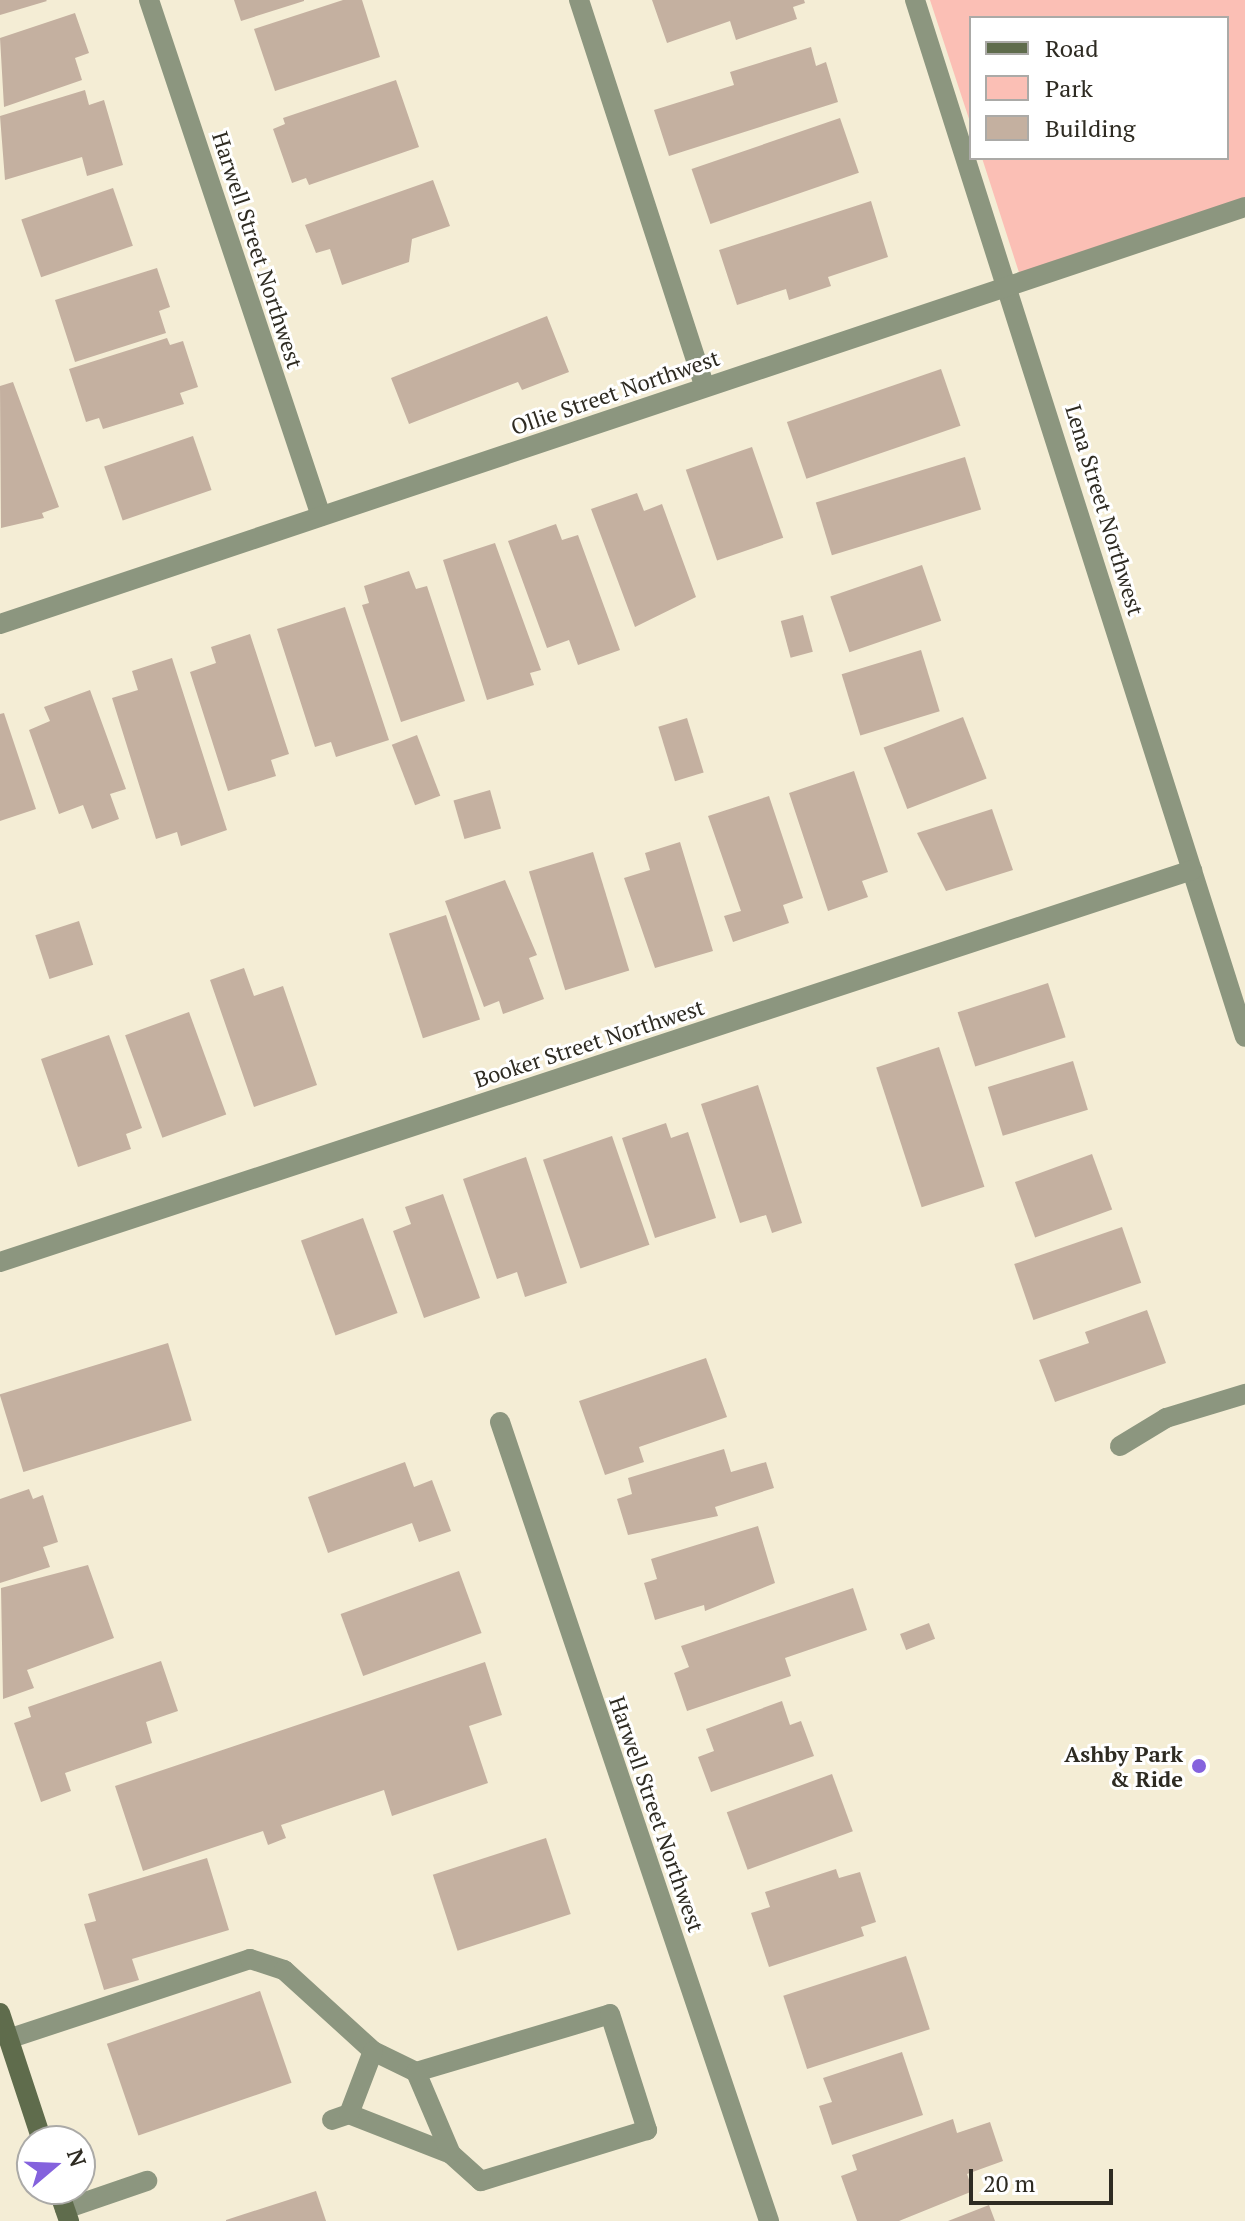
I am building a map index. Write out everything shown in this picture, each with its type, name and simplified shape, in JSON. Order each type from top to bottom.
[{"type":"main road","points":[[0,2013],[37,2125]]},
{"type":"street","name":"Harwell Street Northwest","points":[[149,0],[321,516]]},
{"type":"street","points":[[579,0],[705,387]]},
{"type":"street","name":"Lena Street Northwest","points":[[915,0],[1010,286],[1245,1037]]},
{"type":"street","name":"Ollie Street Northwest","points":[[0,624],[1245,207]]},
{"type":"street","name":"Booker Street Northwest","points":[[0,1262],[1192,870]]},
{"type":"street","points":[[1120,1446],[1166,1418],[1245,1394]]},
{"type":"street","name":"Harwell Street Northwest","points":[[500,1422],[769,2221]]},
{"type":"street","points":[[8,2039],[250,1959],[284,1970],[373,2051],[416,2072],[451,2154]]},
{"type":"street","points":[[373,2051],[341,2117],[451,2154],[481,2181],[647,2130],[610,2014],[416,2072]]},
{"type":"street","points":[[64,2206],[147,2181]]},
{"type":"green space","points":[[930,0],[1245,0],[1245,212],[1024,288],[983,160],[1229,160],[1229,16],[969,16],[969,119]]},
{"type":"building","points":[[0,0],[46,0],[47,1],[0,15]]},
{"type":"building","points":[[234,0],[304,0],[304,1],[241,21]]},
{"type":"building","points":[[343,0],[362,0],[380,57],[275,91],[254,29]]},
{"type":"building","points":[[652,0],[804,0],[805,3],[793,7],[797,19],[736,40],[730,21],[667,43]]},
{"type":"building","points":[[75,13],[89,53],[75,58],[82,80],[4,107],[0,38]]},
{"type":"building","points":[[811,47],[816,66],[826,62],[838,102],[669,156],[654,110],[734,85],[730,72]]},
{"type":"building","points":[[396,80],[419,147],[309,185],[306,178],[292,183],[273,129],[285,124],[283,118]]},
{"type":"building","points":[[85,90],[89,105],[104,100],[123,165],[87,176],[82,157],[5,180],[0,116]]},
{"type":"building","points":[[840,118],[859,173],[710,224],[692,169]]},
{"type":"building","points":[[433,180],[450,226],[412,239],[409,262],[342,285],[330,249],[316,253],[305,225]]},
{"type":"building","points":[[113,188],[133,246],[41,277],[21,220]]},
{"type":"building","points":[[871,201],[888,257],[828,277],[831,286],[789,300],[786,289],[737,305],[719,250]]},
{"type":"building","points":[[157,268],[170,307],[159,311],[166,333],[75,362],[55,300]]},
{"type":"building","points":[[547,316],[569,372],[522,390],[518,382],[409,424],[391,378]]},
{"type":"building","points":[[167,338],[170,345],[183,341],[198,387],[180,393],[184,404],[103,429],[99,418],[86,422],[69,369]]},
{"type":"building","points":[[941,369],[961,426],[806,479],[787,422]]},
{"type":"building","points":[[13,382],[59,507],[42,513],[44,518],[1,528],[0,386]]},
{"type":"building","points":[[193,436],[212,490],[123,520],[104,467]]},
{"type":"building","points":[[752,447],[783,538],[717,561],[686,470]]},
{"type":"building","points":[[965,457],[981,510],[832,555],[816,503]]},
{"type":"building","points":[[637,493],[644,511],[662,504],[696,597],[635,627],[591,509]]},
{"type":"building","points":[[556,524],[562,540],[578,535],[620,650],[578,665],[569,640],[547,648],[508,541]]},
{"type":"building","points":[[495,543],[541,670],[530,673],[534,685],[487,700],[443,560]]},
{"type":"building","points":[[922,565],[941,621],[849,652],[830,597]]},
{"type":"building","points":[[409,571],[416,589],[427,586],[465,701],[401,722],[362,605],[369,603],[364,586]]},
{"type":"building","points":[[345,607],[389,740],[336,757],[331,742],[315,747],[277,629]]},
{"type":"building","points":[[803,615],[813,652],[791,658],[781,621]]},
{"type":"building","points":[[250,634],[289,754],[271,760],[276,776],[228,791],[190,672],[216,663],[211,647]]},
{"type":"building","points":[[921,650],[940,711],[860,735],[842,674]]},
{"type":"building","points":[[172,658],[227,830],[181,846],[177,832],[156,839],[112,698],[138,690],[132,671]]},
{"type":"building","points":[[90,690],[126,789],[110,794],[119,819],[92,829],[83,805],[59,814],[29,730],[50,721],[44,707]]},
{"type":"building","points":[[4,713],[36,809],[0,821],[0,714]]},
{"type":"building","points":[[963,717],[987,779],[907,809],[884,747]]},
{"type":"building","points":[[687,718],[704,773],[675,781],[658,727]]},
{"type":"building","points":[[417,735],[440,796],[415,805],[392,745]]},
{"type":"building","points":[[854,771],[888,872],[862,881],[868,897],[828,911],[789,793]]},
{"type":"building","points":[[490,790],[501,828],[464,839],[453,800]]},
{"type":"building","points":[[769,796],[803,898],[783,905],[789,923],[733,942],[724,916],[741,911],[708,816]]},
{"type":"building","points":[[992,809],[1013,870],[946,891],[917,833]]},
{"type":"building","points":[[680,842],[713,951],[655,968],[624,878],[650,870],[645,853]]},
{"type":"building","points":[[593,852],[629,971],[565,990],[529,872]]},
{"type":"building","points":[[505,880],[537,955],[529,958],[544,999],[503,1014],[499,1001],[484,1007],[445,901]]},
{"type":"building","points":[[446,915],[480,1020],[423,1038],[389,934]]},
{"type":"building","points":[[79,921],[93,965],[49,979],[35,935]]},
{"type":"building","points":[[244,968],[254,996],[283,986],[317,1085],[254,1107],[210,980]]},
{"type":"building","points":[[1048,983],[1066,1037],[975,1067],[958,1012]]},
{"type":"building","points":[[189,1012],[226,1114],[162,1138],[125,1035]]},
{"type":"building","points":[[109,1035],[142,1128],[126,1134],[131,1149],[78,1167],[41,1059]]},
{"type":"building","points":[[939,1047],[984,1187],[922,1207],[876,1067]]},
{"type":"building","points":[[1073,1061],[1088,1110],[1003,1136],[988,1087]]},
{"type":"building","points":[[758,1085],[802,1223],[772,1233],[766,1215],[740,1223],[701,1104]]},
{"type":"building","points":[[666,1123],[671,1138],[688,1132],[716,1218],[655,1238],[622,1138]]},
{"type":"building","points":[[612,1136],[649,1245],[580,1269],[543,1160]]},
{"type":"building","points":[[1092,1154],[1112,1209],[1035,1237],[1015,1182]]},
{"type":"building","points":[[526,1157],[567,1283],[525,1297],[517,1272],[497,1279],[463,1179]]},
{"type":"building","points":[[443,1194],[480,1298],[424,1318],[393,1231],[411,1224],[405,1207]]},
{"type":"building","points":[[363,1218],[398,1313],[336,1335],[301,1241]]},
{"type":"building","points":[[1122,1227],[1141,1283],[1033,1320],[1014,1264]]},
{"type":"building","points":[[1147,1310],[1166,1363],[1055,1402],[1039,1360],[1089,1343],[1085,1332]]},
{"type":"building","points":[[168,1343],[192,1420],[23,1472],[0,1394]]},
{"type":"building","points":[[706,1358],[727,1417],[639,1447],[644,1462],[605,1475],[579,1401]]},
{"type":"building","points":[[724,1449],[731,1472],[766,1462],[774,1488],[715,1507],[718,1516],[628,1535],[617,1499],[632,1494],[628,1478]]},
{"type":"building","points":[[405,1462],[414,1487],[432,1480],[451,1531],[419,1542],[412,1523],[328,1553],[308,1497]]},
{"type":"building","points":[[29,1489],[33,1499],[43,1495],[58,1542],[43,1547],[50,1567],[0,1583],[0,1499]]},
{"type":"building","points":[[758,1526],[775,1583],[705,1611],[704,1605],[655,1620],[644,1583],[657,1579],[651,1559]]},
{"type":"building","points":[[88,1565],[114,1638],[27,1670],[34,1688],[3,1699],[1,1588]]},
{"type":"building","points":[[459,1571],[482,1633],[363,1676],[341,1614]]},
{"type":"building","points":[[853,1588],[867,1630],[785,1658],[791,1676],[687,1711],[674,1673],[689,1667],[681,1646]]},
{"type":"building","points":[[929,1623],[935,1639],[906,1650],[900,1634]]},
{"type":"building","points":[[161,1661],[178,1711],[146,1722],[152,1743],[65,1773],[71,1791],[41,1802],[14,1723],[31,1717],[28,1707]]},
{"type":"building","points":[[485,1662],[502,1715],[469,1726],[488,1783],[392,1816],[384,1790],[281,1825],[286,1838],[268,1845],[263,1831],[143,1871],[115,1786]]},
{"type":"building","points":[[782,1701],[790,1725],[801,1721],[814,1756],[711,1792],[698,1757],[714,1751],[706,1729]]},
{"type":"building","points":[[832,1774],[853,1831],[748,1870],[727,1812]]},
{"type":"building","points":[[546,1838],[571,1914],[458,1951],[433,1875]]},
{"type":"building","points":[[207,1858],[229,1930],[132,1959],[139,1980],[104,1990],[84,1924],[96,1921],[88,1894]]},
{"type":"building","points":[[836,1869],[839,1878],[860,1872],[876,1922],[861,1927],[864,1936],[769,1967],[751,1913],[770,1907],[765,1892]]},
{"type":"building","points":[[906,1956],[930,2029],[807,2069],[783,1996]]},
{"type":"building","points":[[260,1991],[292,2083],[138,2135],[107,2044]]},
{"type":"building","points":[[902,2052],[923,2115],[832,2145],[819,2106],[832,2102],[823,2078]]},
{"type":"building","points":[[953,2119],[957,2133],[990,2122],[1003,2161],[967,2174],[973,2191],[899,2221],[857,2221],[841,2176],[857,2170],[852,2155]]},
{"type":"building","points":[[316,2191],[326,2221],[226,2221],[226,2220]]},
{"type":"building","points":[[989,2205],[995,2221],[948,2221]]},
{"type":"place","name":"Ashby Park & Ride","points":[[1199,1766]]}]
